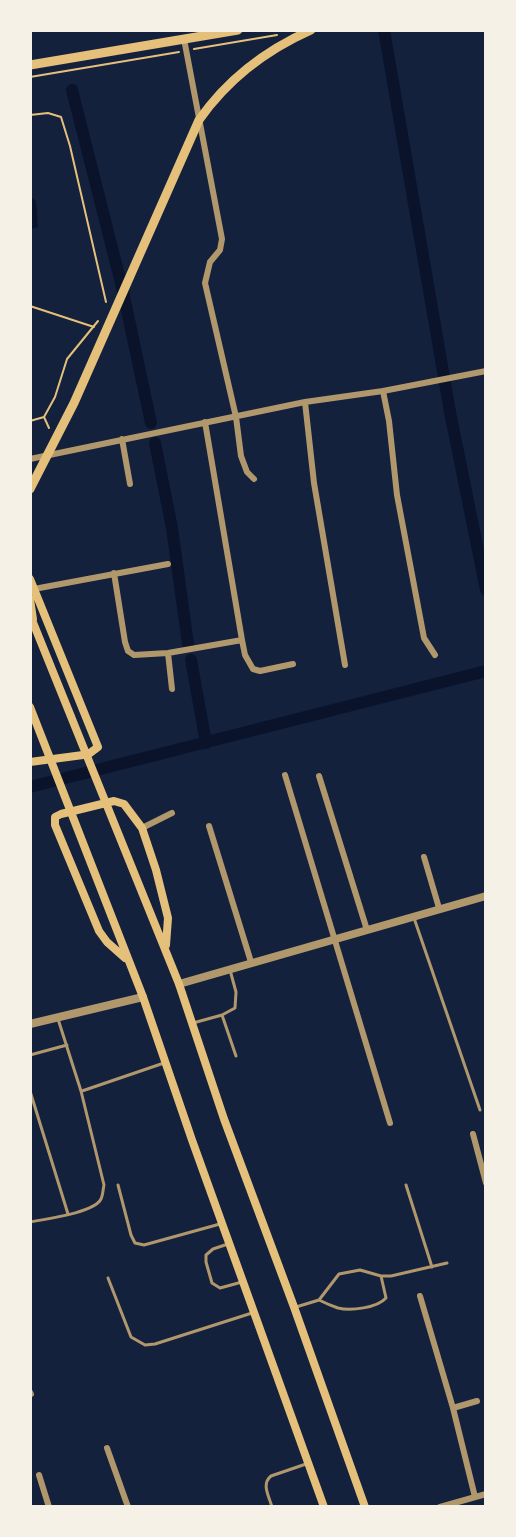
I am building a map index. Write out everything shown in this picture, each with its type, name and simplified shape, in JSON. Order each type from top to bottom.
[{"type":"main road","points":[[30,65],[238,30]]},
{"type":"main road","points":[[30,489],[74,403],[199,120],[215,98],[248,67],[311,30]]},
{"type":"main road","points":[[30,579],[98,747],[83,755],[30,762]]},
{"type":"main road","points":[[30,598],[32,619],[179,984],[224,1119],[365,1506]]},
{"type":"main road","points":[[30,707],[142,997],[324,1507]]},
{"type":"main road","points":[[127,960],[107,942],[99,930],[55,825],[55,817],[114,801],[124,804],[142,828],[164,899],[168,918],[166,950]]},
{"type":"street","points":[[184,39],[222,239],[220,250],[210,262],[205,283],[236,417],[242,456],[247,472],[254,479]]},
{"type":"street","points":[[30,459],[305,402],[383,391],[486,371]]},
{"type":"street","points":[[383,391],[389,421],[397,495],[424,638],[435,655]]},
{"type":"street","points":[[305,402],[314,483],[345,665]]},
{"type":"street","points":[[205,422],[245,655],[253,669],[260,671],[293,664]]},
{"type":"street","points":[[122,439],[130,484]]},
{"type":"street","points":[[34,589],[168,564]]},
{"type":"street","points":[[114,573],[125,642],[128,651],[134,655],[168,653],[242,640]]},
{"type":"street","points":[[168,653],[171,688]]},
{"type":"street","points":[[285,775],[390,1123]]},
{"type":"street","points":[[319,776],[367,930]]},
{"type":"street","points":[[142,828],[172,813]]},
{"type":"street","points":[[209,825],[251,962]]},
{"type":"street","points":[[424,856],[439,908]]},
{"type":"street","points":[[179,984],[486,896]]},
{"type":"street","points":[[30,1024],[142,997]]},
{"type":"street","points":[[473,1134],[486,1183]]},
{"type":"street","points":[[420,1296],[453,1408],[475,1497]]},
{"type":"street","points":[[453,1408],[477,1401]]},
{"type":"street","points":[[107,1449],[128,1507]]},
{"type":"street","points":[[39,1475],[49,1507]]},
{"type":"street","points":[[440,1507],[486,1494]]},
{"type":"lane","points":[[414,916],[480,1110]]},
{"type":"lane","points":[[193,1024],[222,1015],[235,1008],[237,999],[229,969]]},
{"type":"lane","points":[[222,1015],[236,1056]]},
{"type":"lane","points":[[30,1222],[96,1205],[101,1199],[104,1185],[81,1091],[57,1017]]},
{"type":"lane","points":[[30,1055],[67,1045]]},
{"type":"lane","points":[[81,1091],[165,1063]]},
{"type":"lane","points":[[30,1091],[68,1214]]},
{"type":"lane","points":[[118,1185],[135,1243],[144,1245],[222,1223]]},
{"type":"lane","points":[[406,1185],[432,1267]]},
{"type":"lane","points":[[230,1244],[213,1249],[206,1255],[213,1283],[220,1288],[243,1281]]},
{"type":"lane","points":[[319,1300],[339,1274],[360,1270],[381,1276],[447,1263]]},
{"type":"lane","points":[[294,1307],[319,1300],[344,1309],[375,1305],[386,1298],[381,1276]]},
{"type":"lane","points":[[108,1278],[132,1336],[145,1345],[155,1344],[254,1312]]},
{"type":"lane","points":[[272,1507],[265,1484],[267,1480],[308,1463]]},
{"type":"path","points":[[30,77],[284,34]]},
{"type":"path","points":[[30,115],[48,113],[61,117],[107,300],[102,311]]},
{"type":"path","points":[[30,306],[94,327]]},
{"type":"path","points":[[30,421],[44,417],[55,397],[67,360],[98,322]]},
{"type":"water","points":[[30,196],[36,201],[38,227],[30,229]]},
{"type":"waterway","points":[[384,30],[450,412],[486,590]]},
{"type":"waterway","points":[[72,90],[122,287],[151,423]]},
{"type":"waterway","points":[[155,443],[172,528],[188,644]]},
{"type":"waterway","points":[[191,660],[206,743]]},
{"type":"waterway","points":[[30,787],[486,671]]}]
